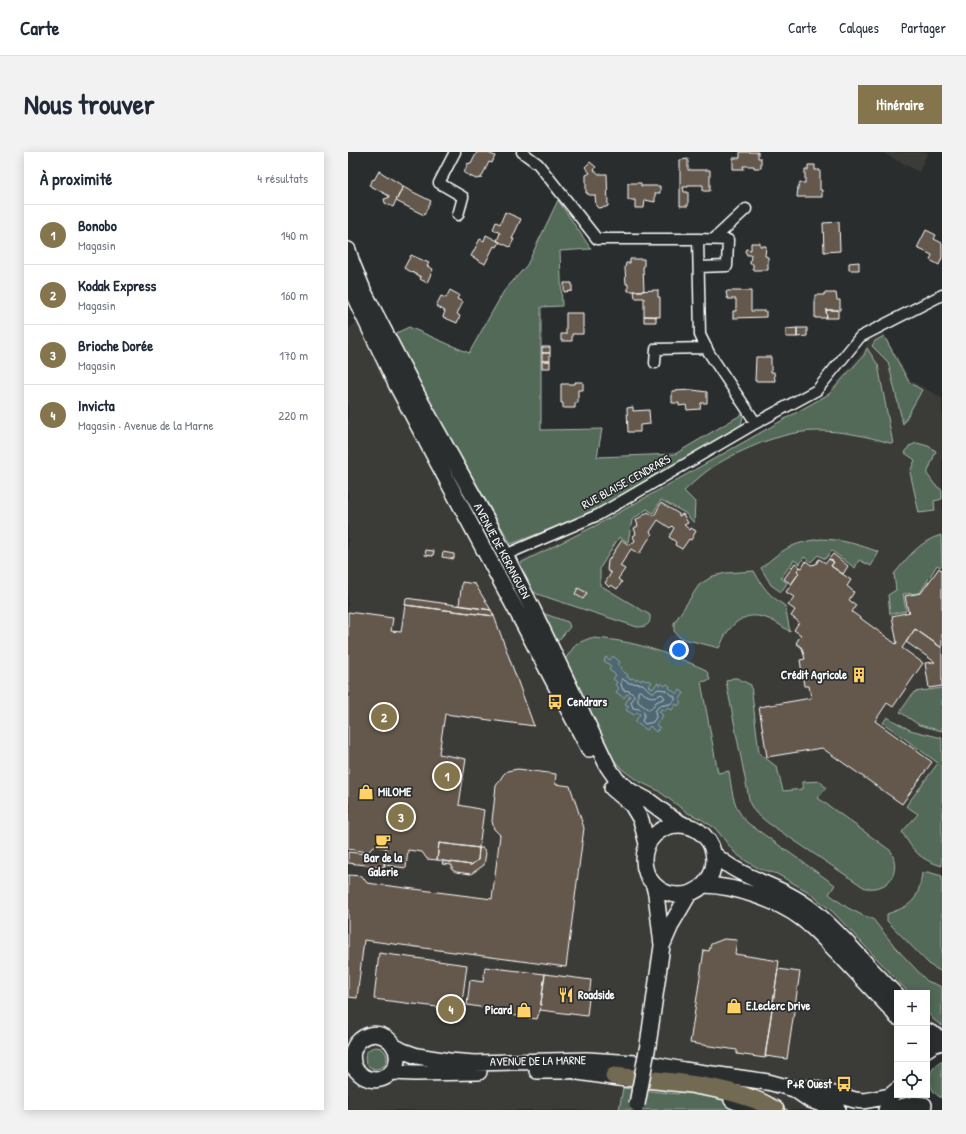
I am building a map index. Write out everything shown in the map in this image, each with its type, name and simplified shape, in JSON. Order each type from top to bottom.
[{"type":"highway","points":[[614,1076],[678,1082],[707,1087],[754,1099],[775,1110]]},
{"type":"main road","name":"AVENUE DE KERANGUEN","points":[[348,250],[364,292],[408,377],[505,555],[608,767],[617,780],[632,792],[649,801],[673,819],[686,826]]},
{"type":"main road","name":"AVENUE DE KERANGUEN","points":[[348,276],[355,298],[396,384],[600,770],[608,783],[632,805],[641,820],[647,844]]},
{"type":"main road","points":[[676,825],[686,826],[696,829],[711,844],[714,854],[713,871],[705,885],[695,892],[680,896],[670,895],[654,886],[648,879],[645,870],[644,857],[647,844],[656,834],[667,827],[676,825]]},
{"type":"main road","points":[[714,854],[722,862],[735,870],[804,903],[820,916],[894,993]]},
{"type":"main road","points":[[705,885],[729,887],[751,894],[782,906],[801,918],[822,936],[894,1013]]},
{"type":"main road","points":[[636,1107],[648,1045],[662,946],[654,886]]},
{"type":"main road","points":[[662,946],[672,923],[689,894]]},
{"type":"main road","points":[[930,1033],[942,1039]]},
{"type":"main road","points":[[379,1035],[391,1041],[394,1046],[397,1052],[396,1066],[386,1077],[373,1080],[360,1075],[351,1064],[352,1044],[367,1036],[379,1035]]},
{"type":"main road","points":[[930,1047],[942,1042]]},
{"type":"main road","name":"AVENUE DE LA MARNE","points":[[394,1046],[417,1056],[474,1063],[565,1060],[651,1064],[768,1082],[794,1089],[812,1088],[855,1100],[864,1101],[890,1096],[894,1093]]},
{"type":"main road","name":"AVENUE DE LA MARNE","points":[[392,1072],[565,1071],[610,1068],[684,1070]]},
{"type":"main road","points":[[565,1071],[614,1076],[705,1093],[732,1100],[757,1110]]},
{"type":"main road","name":"AVENUE DE LA MARNE","points":[[794,1089],[810,1100],[838,1110]]},
{"type":"main road","points":[[886,1110],[923,1103]]},
{"type":"street","points":[[455,152],[439,183],[463,197],[458,215]]},
{"type":"street","points":[[522,152],[538,164],[597,239],[728,240],[727,266],[698,267]]},
{"type":"street","points":[[714,239],[746,209]]},
{"type":"street","points":[[698,239],[700,335],[756,423]]},
{"type":"street","name":"RUE BLAISE CENDRARS","points":[[505,555],[598,514],[756,423],[817,390],[860,337],[942,295]]},
{"type":"street","points":[[655,363],[656,349],[707,348]]},
{"type":"shaded area","points":[[881,152],[928,152],[919,172]]},
{"type":"shaded area","points":[[358,320],[486,576],[591,525],[669,483],[828,393],[863,351],[868,341],[884,333],[910,380],[942,398],[942,1035],[930,1042],[930,990],[894,990],[894,1086],[890,1089],[867,1098],[843,1096],[834,1110],[788,1110],[748,1088],[678,1094],[623,1088],[619,1110],[348,1110],[348,330]]},
{"type":"green space","points":[[558,200],[591,249],[560,251],[562,306],[541,307],[541,430],[602,429],[597,457],[675,454],[744,413],[740,428],[655,475],[590,514],[511,544],[429,401],[394,334],[409,327],[469,353],[504,291],[527,265]]},
{"type":"green space","points":[[884,336],[909,382],[922,390],[903,424],[888,362],[872,346],[875,341]]},
{"type":"green space","points":[[867,348],[878,365],[893,444],[836,432],[807,431],[793,433],[764,442],[737,453],[698,478],[684,491],[695,502],[694,523],[685,513],[661,500],[653,513],[647,509],[632,520],[628,542],[619,537],[600,568],[600,585],[650,615],[650,621],[647,625],[637,627],[537,594],[529,589],[519,567],[522,562],[595,526],[829,394],[864,355]]},
{"type":"green space","points":[[917,443],[928,446],[936,451],[927,474],[935,485],[942,490],[942,499],[934,501],[935,511],[919,513],[910,472],[915,460],[905,453],[909,446]]},
{"type":"green space","points":[[941,535],[942,565],[940,567],[937,565],[920,593],[903,594],[906,611],[890,614],[888,595],[896,590],[894,574],[909,556],[921,545]]},
{"type":"green space","points":[[820,539],[850,543],[879,552],[871,566],[859,560],[855,568],[832,551],[825,559],[818,555],[811,562],[804,557],[800,564],[794,560],[781,578],[787,583],[781,592],[771,585],[761,568],[775,556],[794,545]]},
{"type":"green space","points":[[754,571],[767,591],[785,606],[790,632],[766,618],[750,616],[735,623],[727,633],[719,648],[680,638],[674,631],[674,623],[699,585],[713,576],[726,573]]},
{"type":"green space","points":[[545,614],[568,622],[570,627],[558,641],[555,640],[543,616]]},
{"type":"green space","points":[[590,638],[634,644],[663,652],[704,669],[708,673],[710,680],[701,682],[718,773],[729,771],[736,806],[749,824],[835,885],[829,894],[848,908],[864,916],[872,918],[896,948],[927,981],[942,987],[942,1026],[930,1015],[930,990],[906,990],[833,912],[807,891],[777,874],[760,869],[746,861],[735,853],[715,828],[688,813],[657,790],[638,781],[623,770],[613,759],[563,662],[576,644]]},
{"type":"green space","points":[[737,678],[751,685],[759,753],[777,767],[783,791],[803,789],[803,782],[820,781],[826,788],[818,798],[891,851],[895,866],[894,873],[887,883],[874,888],[865,888],[768,823],[755,812],[750,804],[726,681]]},
{"type":"green space","points":[[942,688],[942,731],[919,725],[900,712],[914,692]]},
{"type":"green space","points":[[887,717],[910,730],[942,738],[942,866],[928,861],[918,854],[902,832],[918,814],[906,806],[938,763],[883,723]]},
{"type":"green space","points":[[928,872],[942,876],[942,972],[931,966],[887,921],[887,914],[903,908],[913,901],[918,890],[922,873]]},
{"type":"green space","points":[[376,1047],[384,1050],[387,1058],[384,1066],[376,1069],[368,1066],[365,1058],[368,1050]]},
{"type":"green space","points":[[942,1061],[942,1098],[936,1094],[930,1085],[930,1074]]},
{"type":"green space","points":[[693,1080],[748,1088],[788,1110],[619,1110],[623,1088],[678,1094]]},
{"type":"water","points":[[613,656],[620,662],[618,665],[622,668],[621,670],[628,675],[627,677],[636,680],[637,678],[641,681],[642,679],[646,681],[648,680],[652,682],[649,686],[653,689],[657,683],[660,685],[661,683],[665,686],[667,684],[670,686],[669,688],[677,694],[680,690],[684,693],[679,700],[681,702],[678,706],[676,704],[672,710],[668,708],[665,711],[661,709],[659,712],[663,715],[656,725],[660,728],[656,732],[650,726],[647,730],[635,722],[640,714],[637,712],[634,715],[626,710],[629,706],[625,704],[630,696],[627,694],[624,698],[616,692],[619,688],[615,685],[617,682],[613,679],[616,675],[609,670],[611,666],[604,661],[606,657],[610,660]]},
{"type":"building","points":[[477,152],[486,152],[495,156],[492,163],[489,162],[481,178],[476,179],[464,173],[468,163],[471,164]]},
{"type":"building","points":[[740,152],[758,152],[758,158],[761,158],[761,168],[754,168],[754,166],[743,166],[744,169],[733,169],[733,158],[740,158]]},
{"type":"building","points":[[688,159],[688,170],[710,170],[710,191],[703,191],[703,185],[688,185],[688,187],[683,187],[684,192],[688,192],[688,206],[680,206],[680,160]]},
{"type":"building","points":[[590,162],[596,167],[594,170],[599,174],[607,174],[608,206],[606,207],[598,208],[596,206],[595,195],[588,195],[588,193],[586,193],[586,175],[590,173],[585,167]]},
{"type":"building","points":[[808,165],[815,165],[815,170],[820,170],[820,190],[822,190],[822,197],[797,197],[800,183],[805,183],[805,170],[808,170]]},
{"type":"building","points":[[379,171],[403,186],[393,207],[385,203],[384,199],[388,198],[389,196],[369,185]]},
{"type":"building","points":[[628,183],[641,183],[641,186],[660,186],[660,193],[655,193],[655,202],[645,200],[644,208],[635,208],[635,200],[628,200]]},
{"type":"building","points":[[403,187],[431,201],[424,215],[396,201]]},
{"type":"building","points":[[505,212],[521,219],[510,247],[497,241],[500,233],[493,229],[496,222],[500,224]]},
{"type":"building","points":[[839,222],[840,251],[824,252],[823,223]]},
{"type":"building","points":[[926,230],[936,235],[934,239],[942,243],[942,258],[939,265],[930,260],[932,255],[917,248]]},
{"type":"building","points":[[486,235],[500,242],[497,247],[494,246],[485,264],[471,256],[480,239],[484,241]]},
{"type":"building","points":[[751,243],[760,243],[760,246],[766,246],[765,256],[768,257],[768,270],[753,270],[753,264],[750,264],[751,255],[747,255],[745,251],[746,249],[751,250]]},
{"type":"building","points":[[411,255],[429,263],[427,266],[433,269],[427,283],[420,279],[421,277],[404,268]]},
{"type":"building","points":[[630,259],[644,259],[644,291],[628,291],[625,268],[626,263],[630,263]]},
{"type":"building","points":[[859,262],[859,270],[849,270],[849,263]]},
{"type":"building","points":[[564,283],[572,283],[572,291],[564,292]]},
{"type":"building","points":[[450,290],[459,295],[457,299],[463,302],[457,314],[460,316],[457,323],[443,317],[445,311],[436,306],[441,296],[446,298]]},
{"type":"building","points":[[658,290],[658,297],[660,297],[660,317],[644,316],[644,298],[635,298],[634,291]]},
{"type":"building","points":[[751,291],[751,311],[766,311],[766,317],[733,318],[733,311],[736,311],[736,299],[728,299],[726,292]]},
{"type":"building","points":[[824,293],[836,293],[837,300],[840,300],[840,310],[826,310],[827,318],[815,318],[815,295],[824,295]]},
{"type":"building","points":[[826,310],[838,310],[838,318],[827,318]]},
{"type":"building","points":[[566,313],[583,313],[583,334],[572,334],[572,341],[561,341],[561,334],[566,334]]},
{"type":"building","points":[[644,316],[656,316],[656,322],[644,322]]},
{"type":"building","points":[[797,328],[807,328],[807,336],[797,337]]},
{"type":"building","points":[[797,328],[797,337],[786,337],[786,329]]},
{"type":"building","points":[[542,347],[550,347],[550,353],[542,353]]},
{"type":"building","points":[[542,353],[550,353],[550,361],[542,361]]},
{"type":"building","points":[[756,357],[771,357],[771,372],[774,372],[775,381],[755,381]]},
{"type":"building","points":[[542,361],[550,361],[550,368],[542,368]]},
{"type":"building","points":[[575,382],[583,382],[583,390],[578,390],[578,403],[575,403],[575,408],[563,408],[563,403],[561,403],[561,384],[575,384]]},
{"type":"building","points":[[693,390],[707,392],[707,403],[701,403],[700,409],[687,410],[686,405],[679,406],[679,403],[672,403],[672,391]]},
{"type":"building","points":[[633,407],[633,411],[649,410],[650,424],[640,425],[640,432],[628,432],[627,408]]},
{"type":"building","points":[[661,503],[679,514],[679,516],[683,514],[688,523],[684,525],[690,530],[691,528],[696,531],[691,540],[689,539],[682,549],[675,545],[676,542],[669,537],[674,528],[672,526],[670,528],[658,520],[650,532],[652,534],[639,554],[631,549],[620,566],[625,569],[618,579],[622,582],[617,589],[611,585],[609,587],[605,583],[611,573],[607,570],[608,561],[622,540],[629,545],[635,541],[633,536],[636,534],[634,528],[638,526],[636,520],[648,512],[654,516]]},
{"type":"building","points":[[426,550],[434,551],[433,556],[425,555]]},
{"type":"building","points":[[443,552],[454,554],[454,559],[442,557]]},
{"type":"building","points":[[833,554],[848,566],[843,574],[831,566],[834,562],[829,559]]},
{"type":"building","name":"Crédit Agricole","points":[[819,559],[826,563],[829,559],[834,562],[831,566],[851,580],[847,586],[854,592],[849,600],[856,605],[852,612],[896,644],[892,616],[910,612],[908,611],[905,596],[921,593],[939,568],[941,570],[942,569],[942,648],[915,629],[902,648],[923,663],[893,707],[887,703],[875,721],[932,762],[902,804],[822,748],[767,757],[759,707],[811,698],[809,686],[804,686],[800,660],[805,659],[802,648],[796,643],[801,635],[794,630],[799,622],[791,616],[795,610],[788,605],[794,597],[786,592],[799,573],[797,571],[800,567],[802,568],[806,561],[811,565],[816,564]]},
{"type":"building","points":[[795,563],[800,567],[797,571],[799,573],[791,584],[784,579]]},
{"type":"building","points":[[462,582],[475,584],[491,610],[459,605]]},
{"type":"building","points":[[578,588],[587,593],[583,599],[575,594]]},
{"type":"building","points":[[406,598],[491,610],[494,616],[405,605]]},
{"type":"building","points":[[405,605],[494,616],[534,726],[445,714],[439,754],[466,759],[459,805],[484,810],[479,848],[439,843],[437,860],[427,859],[422,852],[408,850],[406,868],[384,865],[386,848],[374,846],[368,852],[348,849],[348,612],[393,618],[391,631],[401,632]]},
{"type":"building","points":[[915,629],[942,648],[942,686],[929,688],[925,663],[935,662],[906,642]]},
{"type":"building","points":[[518,769],[556,774],[555,784],[570,786],[584,828],[566,967],[364,940],[357,998],[348,997],[348,875],[362,876],[367,883],[492,899],[500,835],[494,829],[492,821],[496,786],[507,771]]},
{"type":"building","points":[[439,843],[479,848],[478,860],[471,865],[437,860]]},
{"type":"building","points":[[479,848],[483,848],[486,853],[484,865],[471,874],[456,872],[452,870],[452,865],[442,864],[443,861],[471,865],[478,860]]},
{"type":"building","points":[[348,852],[385,856],[384,867],[348,863]]},
{"type":"building","name":"E.Leclerc Drive","points":[[724,939],[737,940],[735,954],[779,961],[765,1058],[737,1054],[737,1050],[690,1043],[704,950],[709,951],[711,944]]},
{"type":"building","points":[[379,953],[467,965],[461,1010],[374,999]]},
{"type":"building","points":[[485,967],[545,974],[540,1010],[537,1019],[492,1012],[492,1009],[467,1005],[470,980],[483,982]]},
{"type":"building","points":[[778,969],[800,972],[787,1059],[765,1056]]},
{"type":"building","name":"Roadside","points":[[545,974],[591,980],[587,1016],[540,1010]]},
{"type":"place","name":"Crédit Agricole","points":[[859,675]]},
{"type":"place","name":"Cendrars","points":[[555,702]]},
{"type":"place","name":"Kodak Express","points":[[384,717]]},
{"type":"place","name":"Bonobo","points":[[447,776]]},
{"type":"place","name":"MiLOME","points":[[366,792]]},
{"type":"place","name":"Brioche Dorée","points":[[401,817]]},
{"type":"place","name":"Bar de la Galerie","points":[[383,841]]},
{"type":"place","name":"Roadside","points":[[566,995]]},
{"type":"place","name":"E.Leclerc Drive","points":[[734,1006]]},
{"type":"place","name":"Invicta","points":[[451,1009]]},
{"type":"place","name":"Picard","points":[[524,1010]]},
{"type":"place","name":"P+R Ouest","points":[[844,1084]]}]
